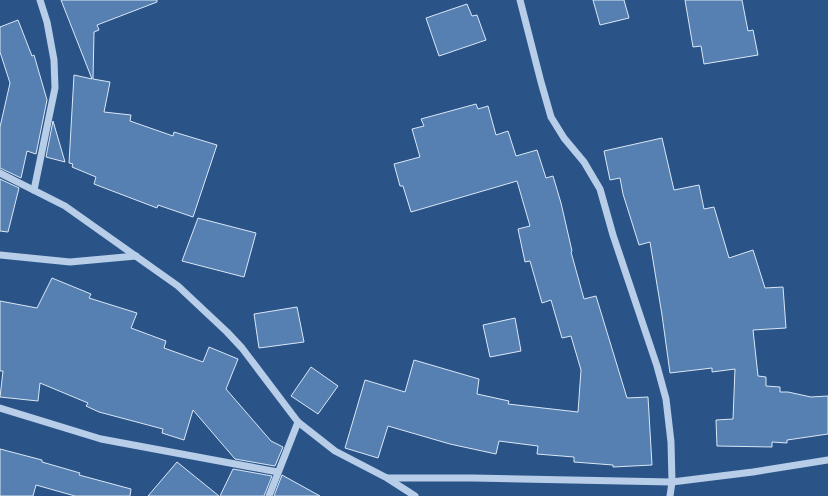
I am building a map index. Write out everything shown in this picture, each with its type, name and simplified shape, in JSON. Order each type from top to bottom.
[{"type":"street","points":[[34,190],[55,88],[54,60],[47,22],[40,0]]},
{"type":"street","points":[[520,0],[551,118],[564,138],[584,162],[600,189],[613,235],[658,366],[666,399],[671,442],[672,482],[670,496]]},
{"type":"street","points":[[0,173],[65,206],[178,286],[242,348],[298,422],[335,451],[387,478],[415,496]]},
{"type":"street","points":[[0,255],[70,262],[136,256]]},
{"type":"street","points":[[0,408],[101,438],[278,472]]},
{"type":"street","points":[[269,496],[298,422]]},
{"type":"street","points":[[387,478],[473,478],[672,482],[753,472],[828,460]]},
{"type":"building","points":[[61,0],[157,0],[157,2],[97,25],[99,30],[94,32],[93,79],[110,82],[104,112],[131,115],[130,121],[173,136],[174,132],[217,145],[193,217],[158,205],[157,208],[94,184],[96,177],[72,167],[73,164],[69,163],[74,75],[92,79]]},
{"type":"building","points":[[593,0],[624,0],[629,18],[600,25]]},
{"type":"building","points":[[685,0],[742,0],[748,31],[753,30],[758,55],[704,64],[701,46],[693,47]]},
{"type":"building","points":[[467,4],[472,16],[477,15],[486,40],[439,56],[426,18]]},
{"type":"building","points":[[18,20],[32,56],[34,55],[47,100],[36,154],[27,151],[21,178],[0,168],[0,127],[10,83],[0,52],[0,27]]},
{"type":"building","points":[[476,104],[478,109],[488,106],[496,135],[508,131],[516,156],[537,150],[546,178],[553,176],[584,299],[596,296],[627,398],[648,397],[652,465],[613,467],[613,465],[574,462],[574,457],[537,454],[538,446],[499,441],[496,454],[450,444],[388,426],[378,458],[345,448],[365,380],[405,392],[414,360],[479,379],[477,394],[509,401],[508,404],[578,412],[581,370],[571,336],[562,338],[551,300],[542,303],[530,261],[525,262],[518,229],[530,226],[517,181],[411,212],[403,186],[400,186],[394,164],[420,157],[412,129],[424,126],[421,119]]},
{"type":"building","points":[[53,121],[65,162],[46,157]]},
{"type":"building","points":[[662,138],[674,190],[699,185],[704,209],[714,207],[729,258],[753,250],[765,288],[783,287],[786,328],[753,330],[758,376],[766,377],[766,386],[780,387],[780,392],[788,392],[811,397],[828,396],[828,434],[787,440],[787,443],[772,442],[772,447],[717,446],[716,420],[733,419],[735,369],[712,372],[712,368],[670,373],[650,242],[639,245],[623,194],[620,178],[610,180],[604,151]]},
{"type":"building","points":[[0,179],[19,188],[8,232],[0,231]]},
{"type":"building","points":[[198,218],[256,233],[244,277],[182,261]]},
{"type":"building","points":[[52,278],[91,294],[89,298],[137,313],[131,328],[166,341],[164,348],[203,362],[209,347],[238,359],[226,389],[271,441],[283,447],[275,466],[235,459],[193,410],[184,440],[162,433],[163,429],[99,412],[86,406],[88,403],[40,383],[38,401],[0,397],[3,371],[0,371],[0,301],[37,308]]},
{"type":"building","points":[[297,307],[304,342],[259,348],[254,314]]},
{"type":"building","points":[[515,318],[521,351],[490,357],[483,325]]},
{"type":"building","points":[[311,367],[338,386],[318,414],[291,396]]},
{"type":"building","points":[[0,449],[42,460],[42,462],[80,473],[79,475],[131,489],[130,496],[75,496],[36,485],[33,496],[0,496]]},
{"type":"building","points":[[177,462],[219,496],[148,496]]},
{"type":"building","points":[[233,469],[272,476],[264,496],[220,496]]},
{"type":"building","points":[[282,475],[320,496],[274,496]]}]
